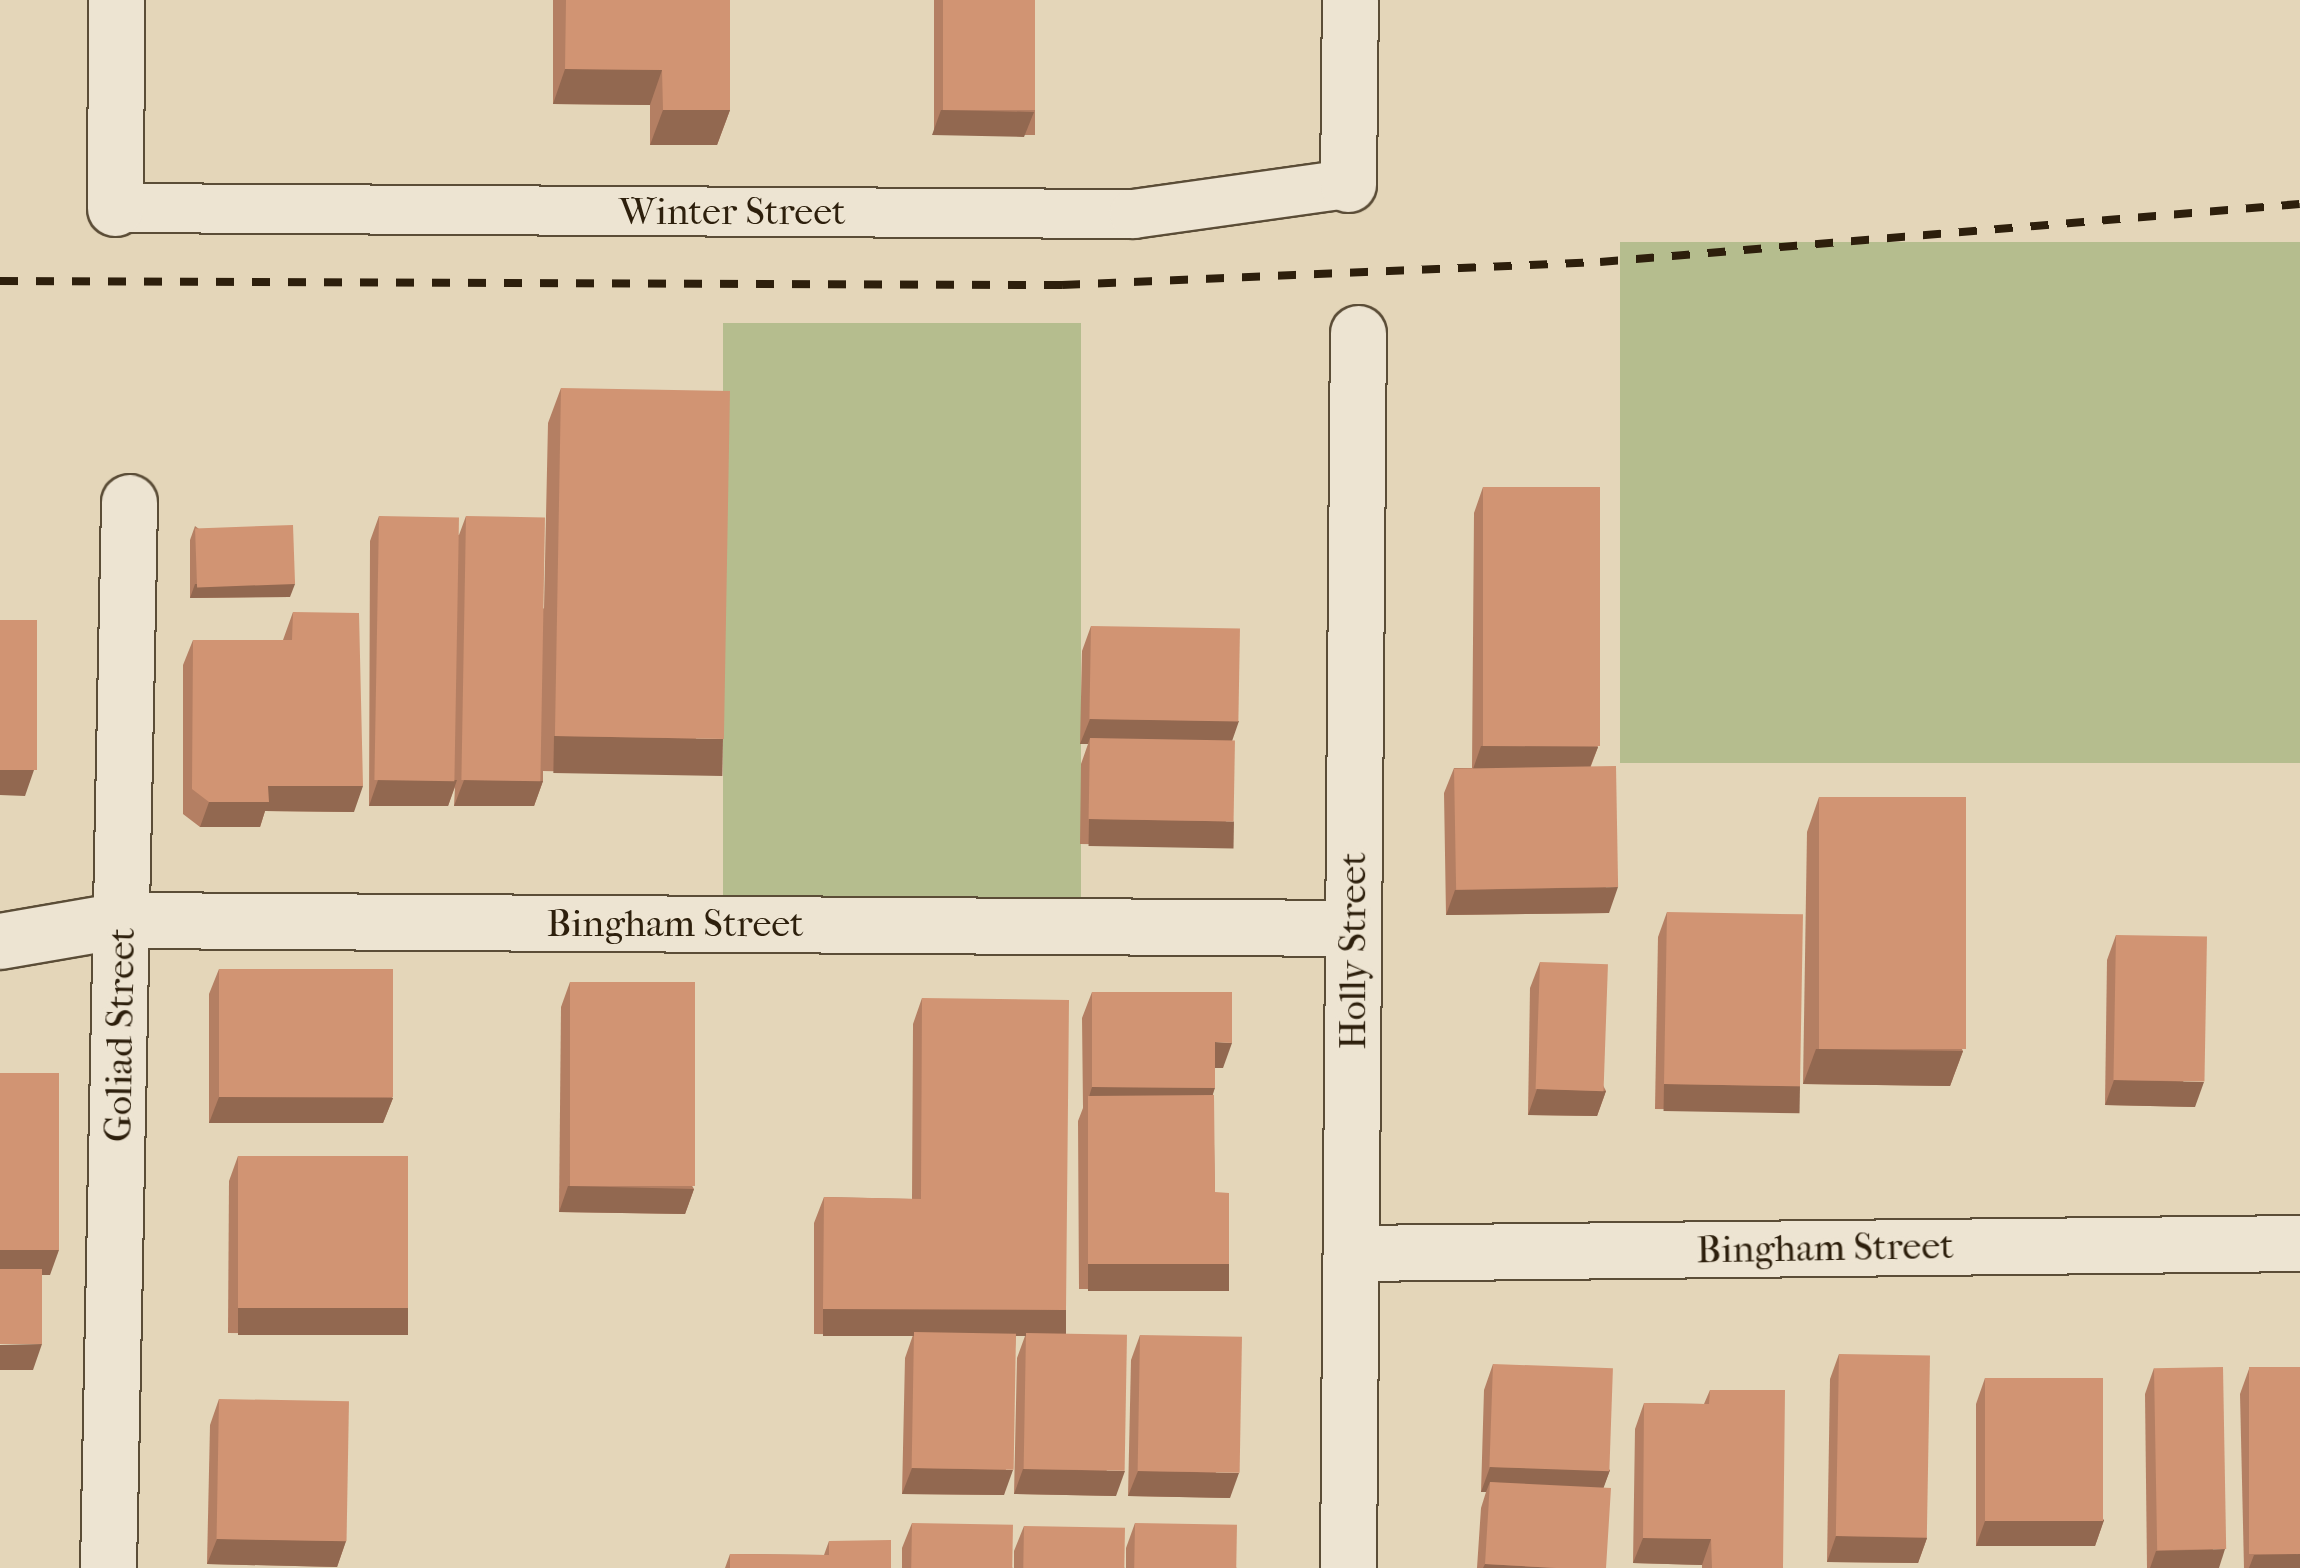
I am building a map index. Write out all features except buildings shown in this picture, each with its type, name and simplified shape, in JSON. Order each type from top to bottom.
[{"type":"street","points":[[114,208],[116,0]]},
{"type":"street","points":[[1348,184],[1350,0]]},
{"type":"street","name":"Holly Street","points":[[1348,1568],[1358,333]]},
{"type":"street","name":"Goliad Street","points":[[108,1568],[129,502]]},
{"type":"street","name":"Bingham Street","points":[[0,941],[122,920],[1353,928]]},
{"type":"street","name":"Bingham Street","points":[[1350,1253],[2300,1243]]},
{"type":"lane","name":"Winter Street","points":[[114,208],[1134,214],[1348,184]]},
{"type":"green space","points":[[1620,242],[2300,242],[2300,763],[1620,763]]},
{"type":"green space","points":[[723,323],[1081,323],[1081,900],[723,900]]},
{"type":"railway","points":[[0,281],[1062,285],[1600,262],[2300,204]]}]
